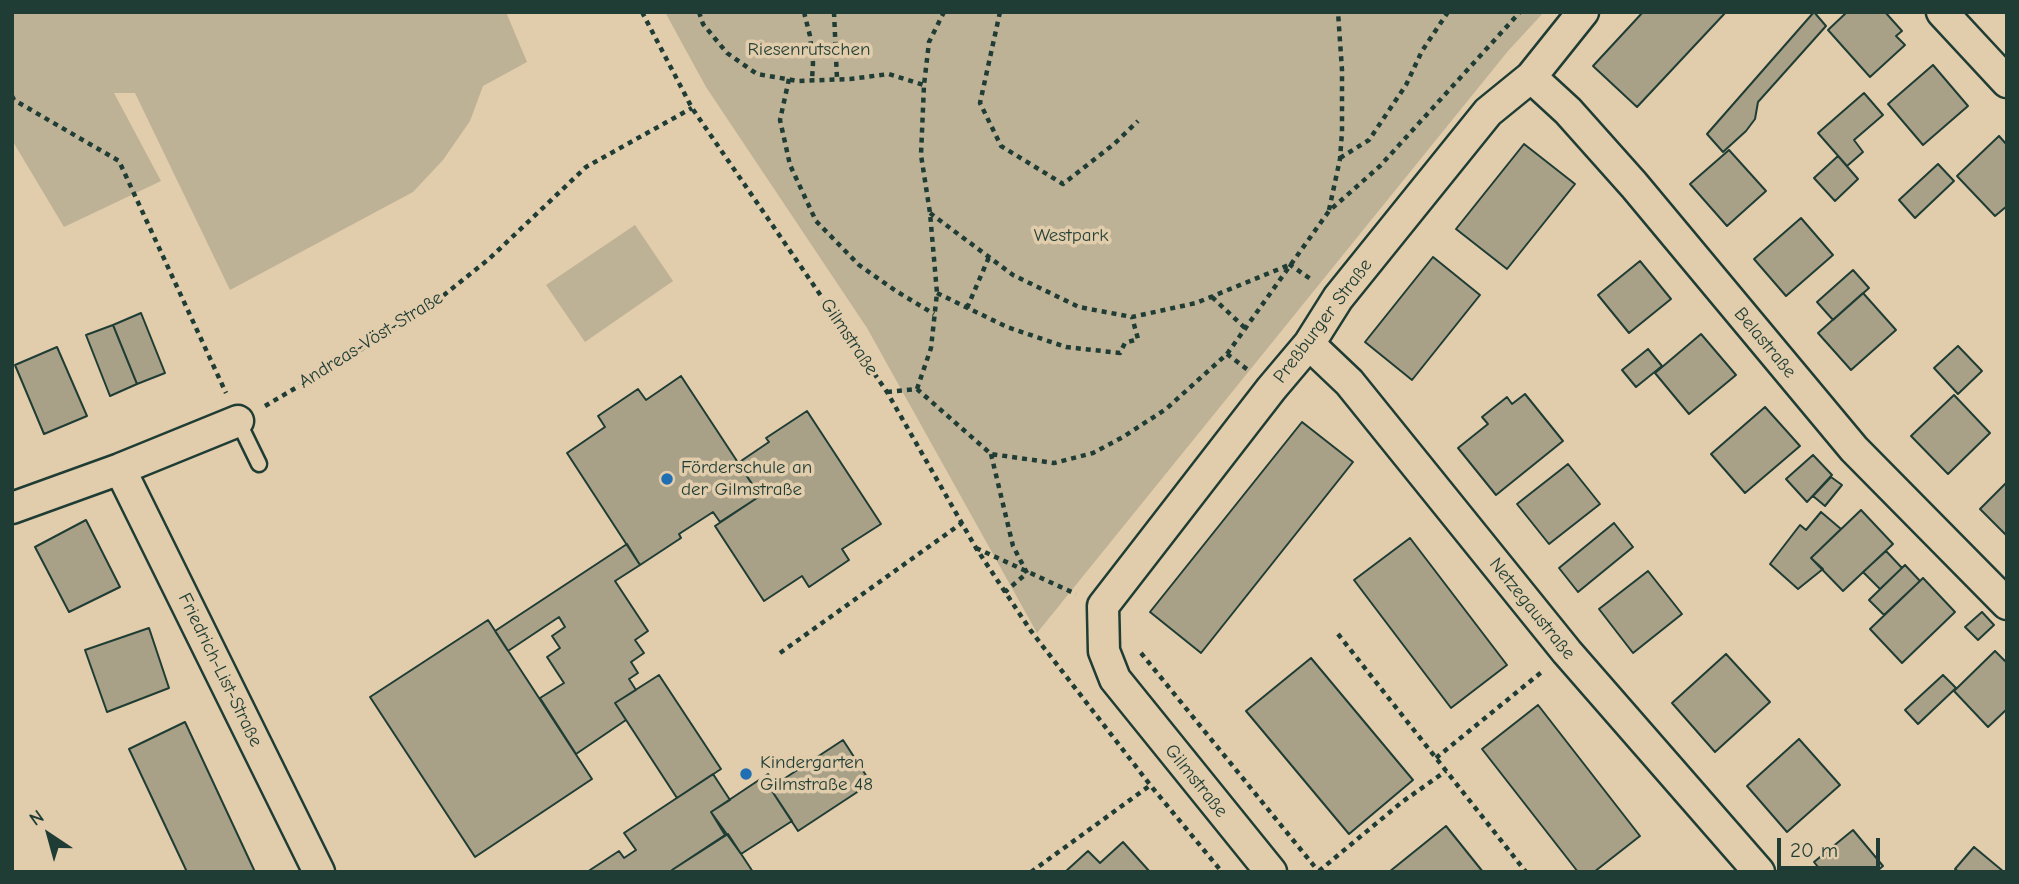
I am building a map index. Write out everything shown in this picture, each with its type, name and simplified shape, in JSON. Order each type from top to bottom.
[{"type":"street","name":"Preßburger Straße","points":[[1102,606],[1309,344],[1338,298],[1488,112],[1531,77],[1583,12]]},
{"type":"street","points":[[1942,12],[2007,82]]},
{"type":"street","name":"Belastraße","points":[[1531,77],[1568,111],[1634,185],[1854,449],[2007,604]]},
{"type":"street","name":"Netzegaustraße","points":[[1309,344],[1349,382],[1567,652],[1759,872]]},
{"type":"street","points":[[12,508],[120,469],[239,421]]},
{"type":"street","name":"Friedrich-List-Straße","points":[[120,469],[319,872]]},
{"type":"street","name":"Gilmstraße","points":[[1102,606],[1104,651],[1115,678],[1270,872]]},
{"type":"lane","points":[[239,421],[258,464]]},
{"type":"path","name":"Gilmstraße","points":[[642,12],[692,108],[887,392],[976,548],[1031,631],[1151,786],[1222,872]]},
{"type":"path","points":[[699,12],[703,24],[727,53],[757,74],[812,80],[889,74],[924,85]]},
{"type":"path","points":[[803,12],[810,36],[812,80]]},
{"type":"path","points":[[834,12],[837,79]]},
{"type":"path","points":[[916,389],[930,348],[937,293],[930,213],[920,155],[924,85],[929,42],[944,12]]},
{"type":"path","points":[[1000,12],[980,103],[1002,146],[1063,184],[1114,145],[1138,121]]},
{"type":"path","points":[[1329,211],[1340,159],[1342,132],[1338,12]]},
{"type":"path","points":[[1340,159],[1369,140],[1406,85],[1422,51],[1448,12]]},
{"type":"path","points":[[887,392],[916,389],[991,454],[1054,463],[1093,453],[1123,437],[1166,409],[1227,354],[1329,211],[1380,166],[1520,12]]},
{"type":"path","points":[[789,79],[780,120],[790,165],[816,221],[859,264],[934,314]]},
{"type":"path","points":[[13,99],[119,161],[239,421]]},
{"type":"path","name":"Andreas-Vöst-Straße","points":[[239,421],[434,303],[489,259],[586,167],[692,108]]},
{"type":"path","points":[[930,213],[1013,275],[1079,307],[1132,317],[1196,303],[1289,264]]},
{"type":"path","points":[[967,308],[989,257]]},
{"type":"path","points":[[937,293],[1006,327],[1066,347],[1119,353],[1125,343],[1138,339],[1132,317]]},
{"type":"path","points":[[1212,297],[1245,328]]},
{"type":"path","points":[[991,454],[1013,546],[1027,573]]},
{"type":"path","points":[[780,653],[962,523]]},
{"type":"path","points":[[976,548],[1102,606]]},
{"type":"path","points":[[1005,592],[1027,573]]},
{"type":"path","points":[[1338,634],[1526,872]]},
{"type":"path","points":[[1137,648],[1319,871],[1402,802],[1446,771]]},
{"type":"path","points":[[1436,758],[1567,652]]},
{"type":"path","points":[[1031,872],[1138,795]]},
{"type":"green space","points":[[12,12],[506,12],[527,62],[483,86],[470,121],[443,160],[413,192],[230,290],[135,93],[114,93],[161,181],[64,227],[12,140]]},
{"type":"green space","name":"Westpark","points":[[665,12],[1544,12],[1508,51],[1037,633],[867,328],[706,87]]},
{"type":"green space","points":[[635,225],[673,281],[585,342],[546,285]]},
{"type":"building","points":[[1643,12],[1726,12],[1637,107],[1593,66]]},
{"type":"building","points":[[1814,12],[1826,26],[1758,102],[1755,119],[1723,152],[1707,134]]},
{"type":"building","points":[[1847,12],[1885,12],[1902,31],[1896,36],[1905,45],[1870,77],[1828,30]]},
{"type":"building","points":[[1933,65],[1968,106],[1923,145],[1888,104]]},
{"type":"building","points":[[1864,93],[1883,115],[1854,140],[1863,152],[1847,166],[1818,133]]},
{"type":"building","points":[[1999,136],[2007,145],[2007,206],[1995,216],[1957,176]]},
{"type":"building","points":[[1524,144],[1575,184],[1507,269],[1456,229]]},
{"type":"building","points":[[1729,150],[1766,191],[1727,226],[1690,184]]},
{"type":"building","points":[[1838,156],[1858,179],[1835,201],[1814,178]]},
{"type":"building","points":[[1938,164],[1954,181],[1915,218],[1899,200]]},
{"type":"building","points":[[1801,218],[1833,255],[1786,296],[1754,259]]},
{"type":"building","points":[[1433,257],[1480,295],[1412,380],[1365,342]]},
{"type":"building","points":[[1640,261],[1671,299],[1629,333],[1598,295]]},
{"type":"building","points":[[1853,270],[1869,288],[1833,320],[1817,302]]},
{"type":"building","points":[[1863,293],[1896,330],[1851,370],[1818,333]]},
{"type":"building","points":[[141,313],[165,373],[137,384],[113,325]]},
{"type":"building","points":[[113,325],[137,384],[110,396],[86,335]]},
{"type":"building","points":[[1701,334],[1736,375],[1689,414],[1655,373]]},
{"type":"building","points":[[1958,346],[1982,371],[1958,394],[1934,368]]},
{"type":"building","points":[[57,347],[87,416],[44,434],[15,365]]},
{"type":"building","points":[[1648,349],[1662,366],[1636,387],[1622,370]]},
{"type":"building","name":"Förderschule an der Gilmstraße","points":[[681,376],[760,496],[720,522],[713,512],[679,534],[681,538],[640,565],[567,453],[605,427],[598,416],[638,389],[646,400]]},
{"type":"building","points":[[1525,394],[1563,441],[1496,495],[1458,448],[1488,424],[1482,417],[1507,397],[1512,404]]},
{"type":"building","points":[[1954,395],[1990,433],[1948,474],[1911,436]]},
{"type":"building","points":[[1765,407],[1800,446],[1745,493],[1711,454]]},
{"type":"building","points":[[807,411],[881,524],[842,549],[849,560],[809,587],[802,576],[764,601],[715,526],[760,496],[738,463],[769,442],[766,438]]},
{"type":"building","points":[[1302,422],[1353,462],[1201,653],[1150,612]]},
{"type":"building","points":[[1813,455],[1832,475],[1807,502],[1786,479]]},
{"type":"building","points":[[1568,464],[1600,504],[1549,544],[1517,504]]},
{"type":"building","points":[[1831,477],[1842,485],[1825,506],[1813,496]]},
{"type":"building","points":[[2007,482],[2007,536],[1980,509]]},
{"type":"building","points":[[1861,510],[1893,544],[1843,591],[1811,558]]},
{"type":"building","points":[[1821,512],[1841,529],[1811,558],[1823,569],[1798,589],[1770,564],[1800,525],[1806,530]]},
{"type":"building","points":[[86,520],[120,587],[69,612],[35,547]]},
{"type":"building","points":[[1614,523],[1633,547],[1578,592],[1559,568]]},
{"type":"building","points":[[1410,538],[1507,665],[1451,708],[1354,580]]},
{"type":"building","points":[[627,544],[640,565],[615,581],[648,631],[635,640],[644,653],[631,662],[638,673],[629,679],[636,690],[615,703],[626,720],[576,754],[540,698],[564,683],[547,657],[560,648],[552,636],[565,627],[559,617],[508,651],[495,631]]},
{"type":"building","points":[[1886,551],[1902,568],[1880,589],[1863,572]]},
{"type":"building","points":[[1905,565],[1920,581],[1884,615],[1869,600]]},
{"type":"building","points":[[1648,571],[1682,614],[1633,653],[1599,609]]},
{"type":"building","points":[[1923,578],[1955,612],[1902,663],[1870,629]]},
{"type":"building","points":[[1982,612],[1994,625],[1978,640],[1965,627]]},
{"type":"building","points":[[488,620],[592,779],[475,857],[370,697]]},
{"type":"building","points":[[149,628],[169,688],[107,712],[85,650]]},
{"type":"building","points":[[1995,651],[2007,663],[2007,709],[1988,727],[1954,691]]},
{"type":"building","points":[[1726,654],[1770,702],[1715,752],[1672,703]]},
{"type":"building","points":[[1311,658],[1413,780],[1349,834],[1246,711]]},
{"type":"building","points":[[659,675],[721,769],[677,798],[615,703]]},
{"type":"building","points":[[1943,675],[1956,688],[1918,724],[1905,710]]},
{"type":"building","points":[[1538,705],[1640,836],[1594,872],[1578,872],[1482,749]]},
{"type":"building","points":[[185,722],[255,872],[187,872],[129,749]]},
{"type":"building","points":[[1799,739],[1840,785],[1787,832],[1747,786]]},
{"type":"building","points":[[843,740],[871,783],[798,831],[770,788]]},
{"type":"building","points":[[713,774],[730,800],[711,812],[725,835],[672,870],[673,872],[587,872],[619,851],[624,858],[636,850],[624,833]]},
{"type":"building","points":[[768,774],[775,785],[770,788],[792,821],[741,854],[711,812]]},
{"type":"building","points":[[1446,826],[1483,872],[1389,872]]},
{"type":"building","points":[[1853,830],[1883,866],[1876,872],[1822,872],[1814,862]]},
{"type":"building","points":[[728,834],[753,872],[673,872],[672,870]]},
{"type":"building","points":[[1123,842],[1150,872],[1065,872],[1088,851],[1100,863]]},
{"type":"building","points":[[1974,847],[2004,872],[1959,872],[1955,869]]},
{"type":"place","name":"Förderschule an der Gilmstraße","points":[[667,479]]},
{"type":"place","name":"Kindergarten Gilmstraße 48","points":[[746,774]]},
{"type":"park label","name":"Riesenrutschen","points":[[809,50]]}]
